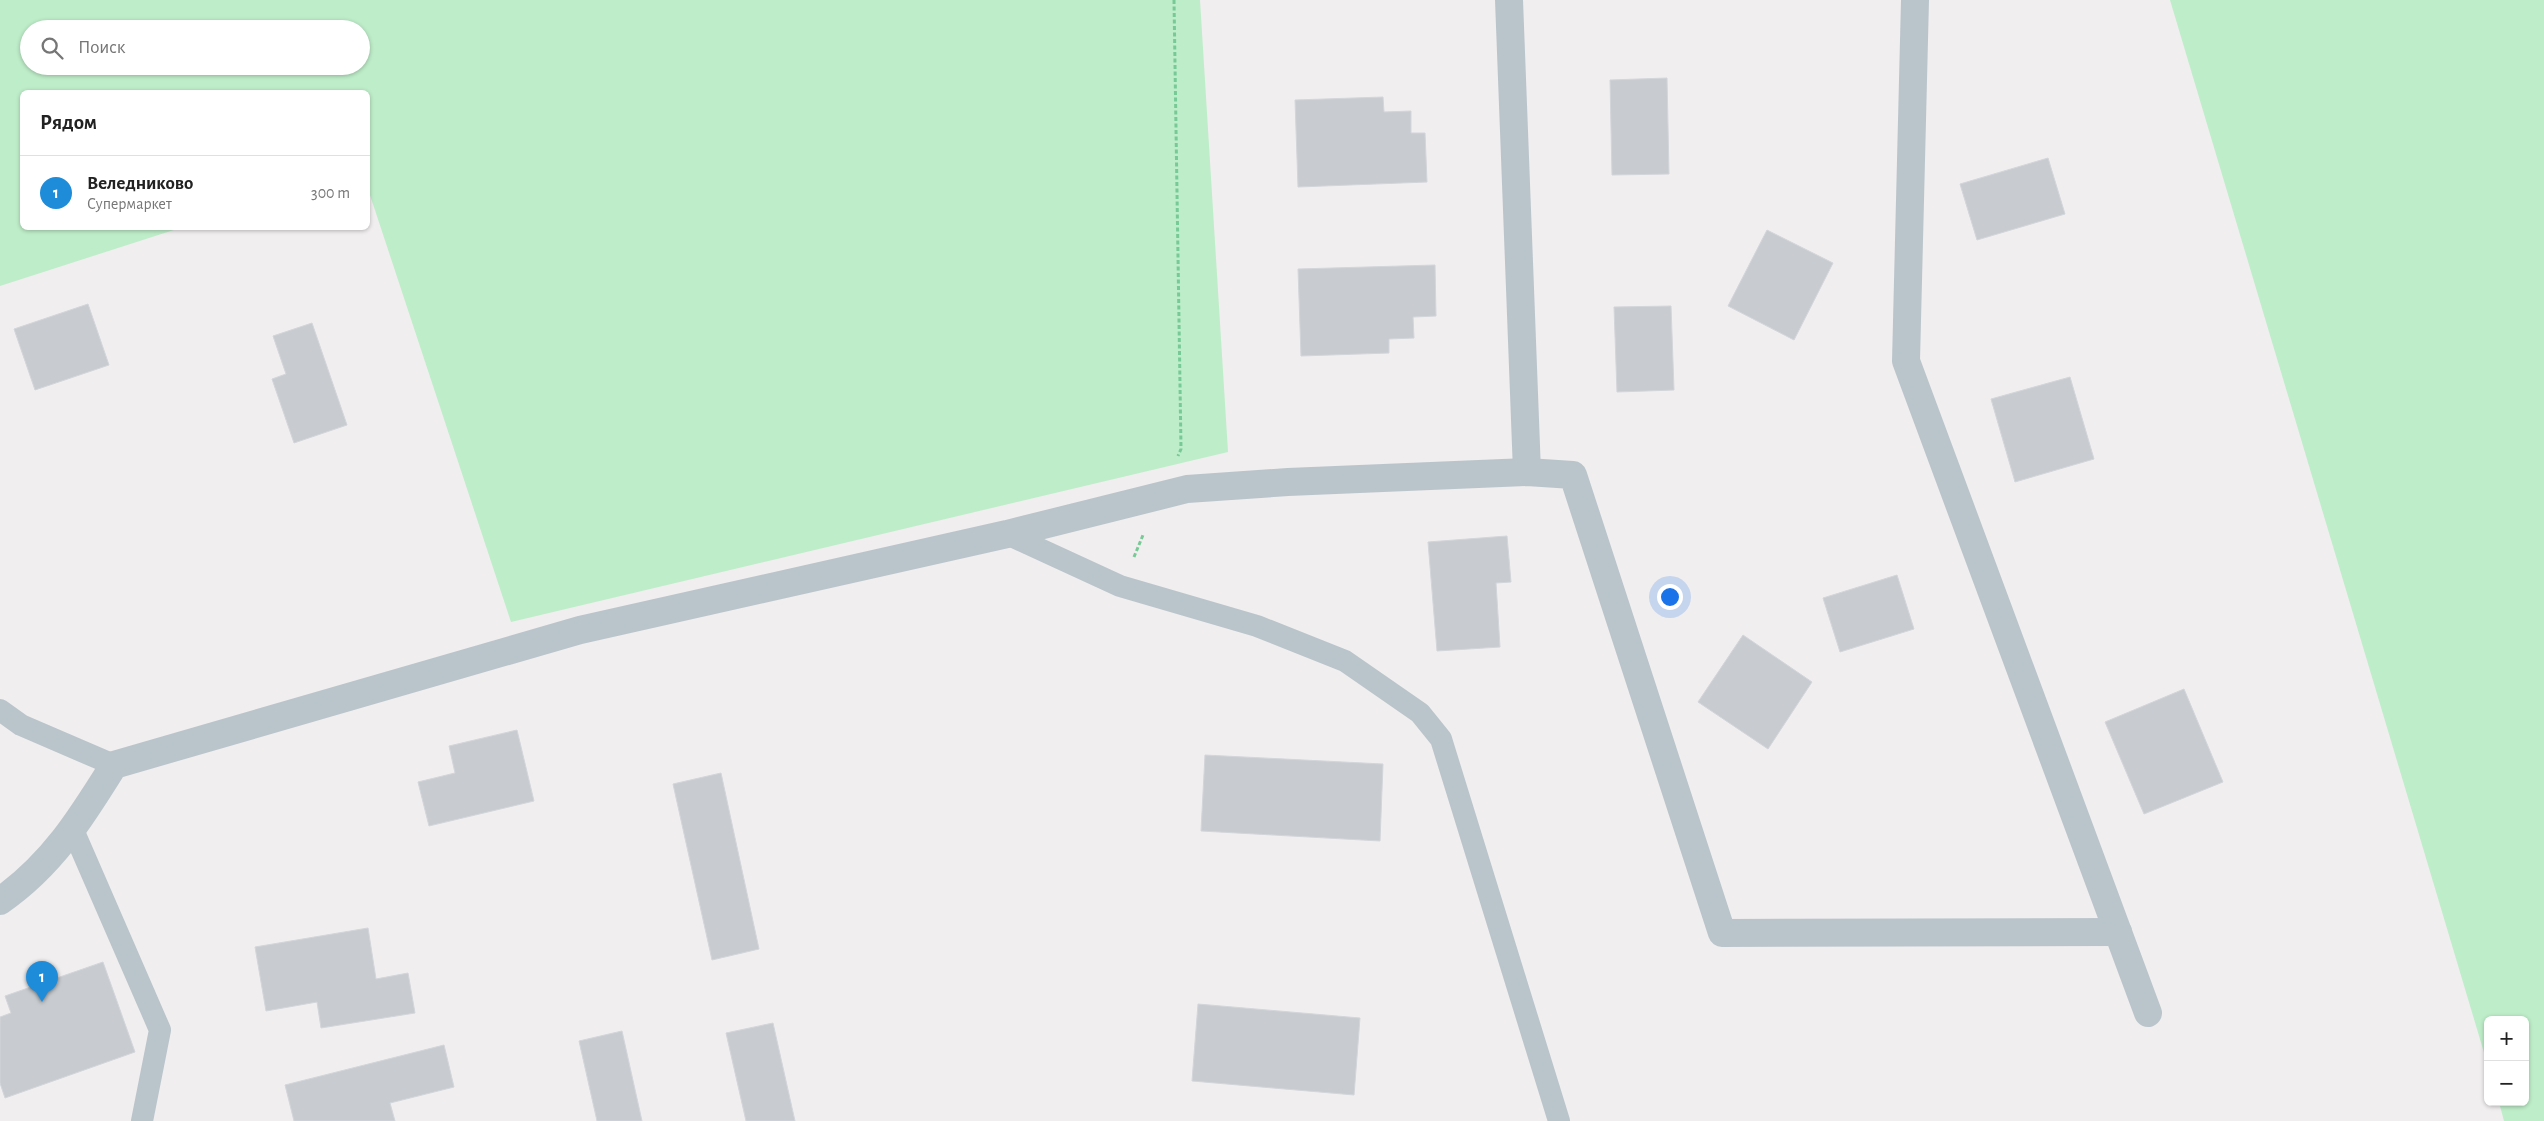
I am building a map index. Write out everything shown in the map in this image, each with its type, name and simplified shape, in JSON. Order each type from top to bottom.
[{"type":"street","points":[[1509,0],[1527,472]]},
{"type":"street","points":[[1914,0],[1906,361],[2148,1013]]},
{"type":"street","points":[[0,901],[24,884],[73,830],[114,765],[580,630],[1007,534],[1187,489],[1288,482],[1527,472],[1573,475],[1722,933],[2118,932]]},
{"type":"lane","points":[[1007,534],[1120,586],[1257,626],[1345,661],[1420,712],[1442,739],[1559,1121]]},
{"type":"lane","points":[[0,710],[21,725],[114,765]]},
{"type":"lane","points":[[73,830],[160,1030],[142,1121]]},
{"type":"path","points":[[1120,586],[1182,449],[1174,0]]},
{"type":"green space","points":[[0,0],[1200,0],[1228,452],[511,622],[370,195],[370,90],[20,90],[20,230],[174,230],[0,286]]},
{"type":"green space","points":[[2170,0],[2544,0],[2544,1121],[2504,1121],[2500,1106],[2529,1106],[2529,1016],[2484,1016],[2484,1053]]},
{"type":"building","points":[[1667,78],[1669,174],[1612,175],[1610,80]]},
{"type":"building","points":[[1383,97],[1384,112],[1411,111],[1411,133],[1425,133],[1427,182],[1298,187],[1295,100]]},
{"type":"building","points":[[2048,158],[2065,214],[1977,240],[1960,184]]},
{"type":"building","points":[[1767,230],[1833,263],[1794,340],[1728,306]]},
{"type":"building","points":[[1435,265],[1436,316],[1413,317],[1414,338],[1389,339],[1389,353],[1301,356],[1298,269]]},
{"type":"building","points":[[88,304],[109,365],[35,390],[14,329]]},
{"type":"building","points":[[1671,306],[1674,390],[1617,392],[1614,307]]},
{"type":"building","points":[[312,323],[347,425],[294,443],[272,379],[286,374],[273,336]]},
{"type":"building","points":[[2070,377],[2094,459],[2015,482],[1991,399]]},
{"type":"building","points":[[1507,536],[1511,582],[1496,583],[1500,647],[1437,651],[1428,542]]},
{"type":"building","points":[[1897,575],[1914,629],[1840,652],[1823,598]]},
{"type":"building","points":[[1743,635],[1812,682],[1768,749],[1698,702]]},
{"type":"building","points":[[2184,689],[2223,782],[2144,814],[2105,722]]},
{"type":"building","points":[[517,730],[534,801],[429,826],[418,782],[455,773],[449,746]]},
{"type":"building","points":[[1205,755],[1383,764],[1380,841],[1201,831]]},
{"type":"building","points":[[721,773],[759,949],[712,960],[673,784]]},
{"type":"building","points":[[368,928],[376,979],[408,973],[415,1013],[321,1028],[317,1002],[266,1011],[255,947]]},
{"type":"building","points":[[103,962],[135,1052],[5,1098],[0,1083],[0,1017],[11,1013],[5,996]]},
{"type":"building","points":[[1198,1004],[1360,1018],[1354,1095],[1192,1081]]},
{"type":"building","points":[[773,1023],[795,1121],[746,1121],[726,1033]]},
{"type":"building","points":[[622,1031],[642,1121],[597,1121],[579,1041]]},
{"type":"building","points":[[444,1045],[454,1087],[390,1103],[395,1121],[294,1121],[285,1085]]},
{"type":"place","name":"Веледниково","points":[[42,1002]]}]
